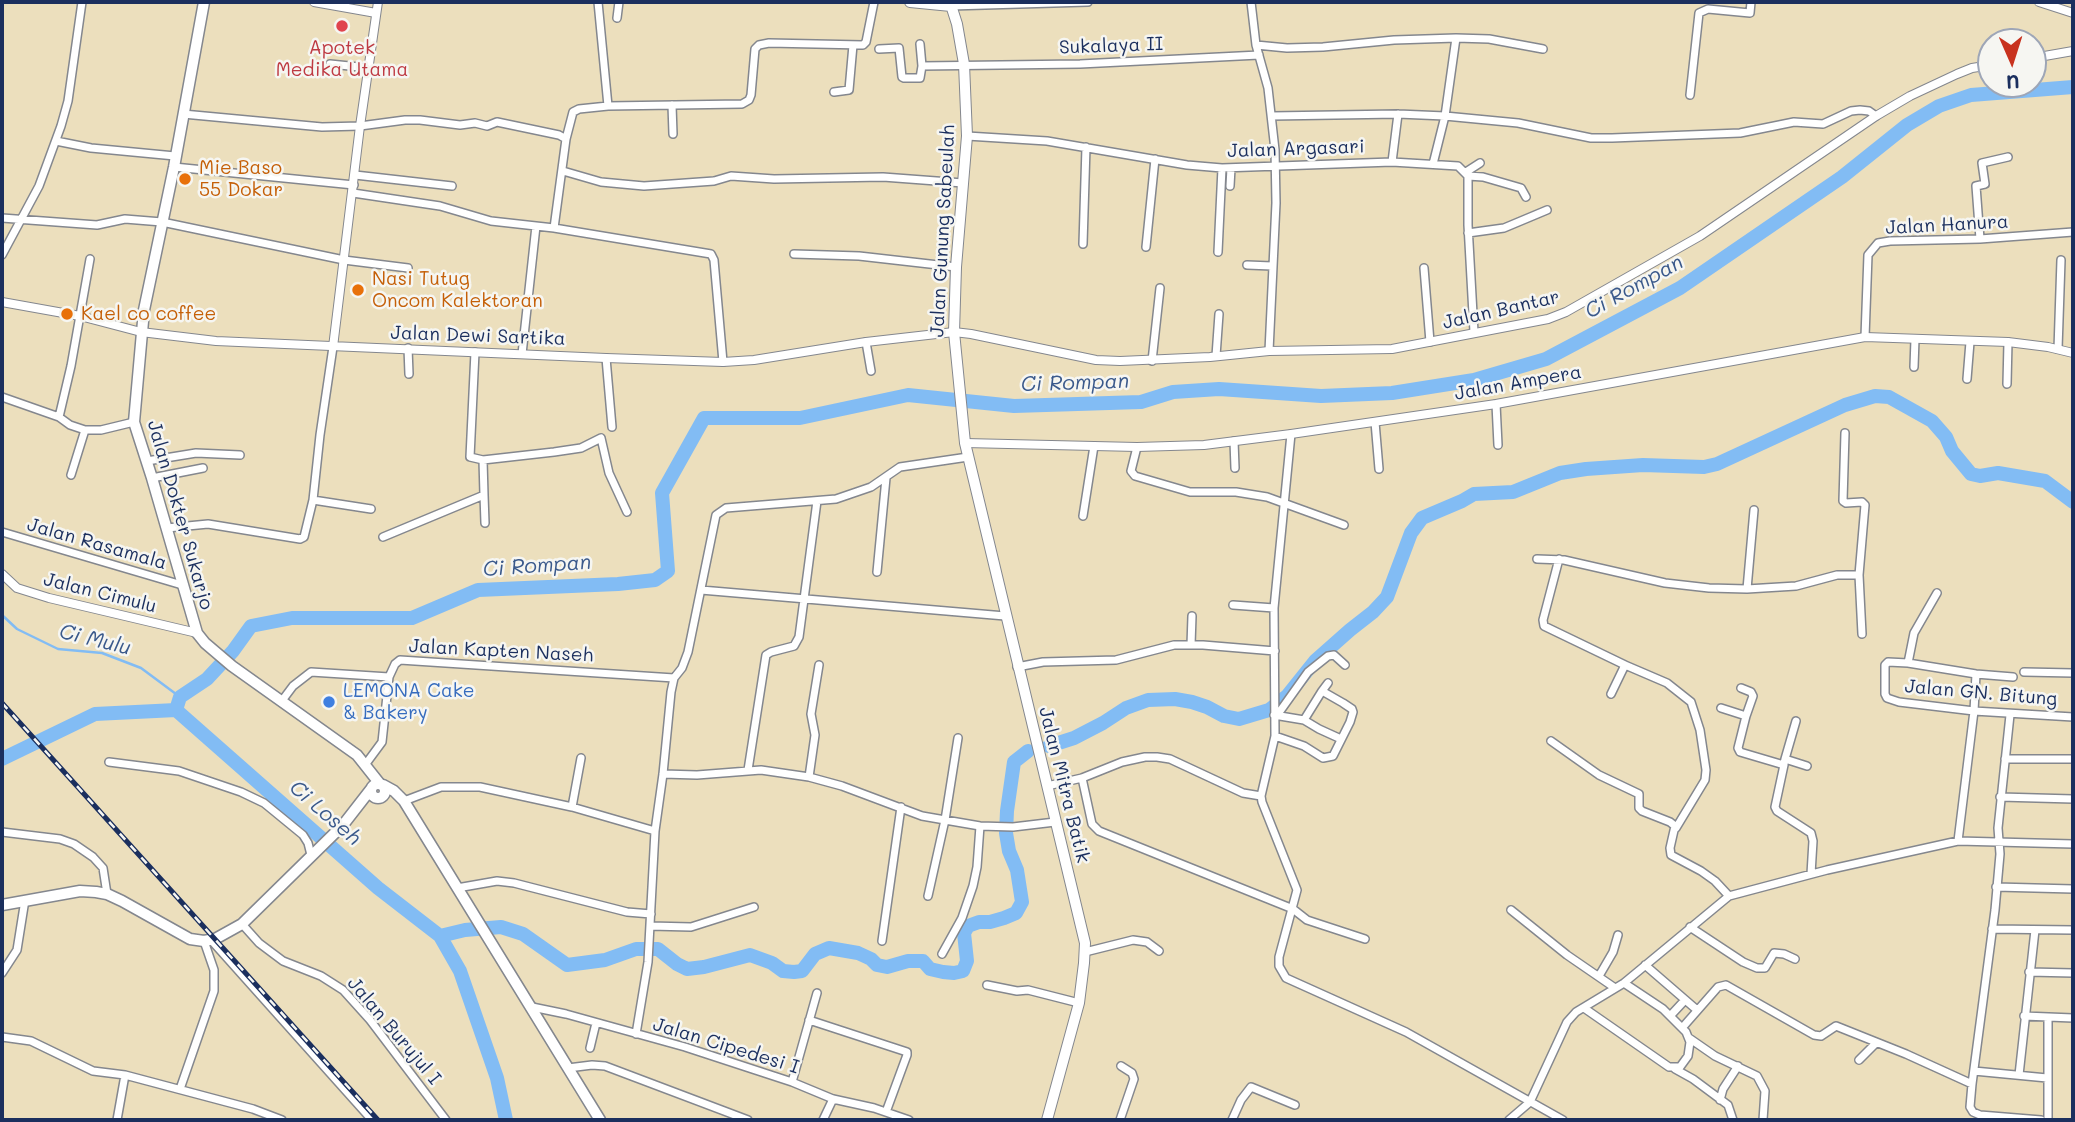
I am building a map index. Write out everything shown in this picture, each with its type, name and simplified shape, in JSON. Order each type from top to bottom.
[{"type":"main road","name":"Jalan Dokter Sukarjo","points":[[204,2],[141,332],[134,422],[197,633],[232,666],[357,755],[377,786]]},
{"type":"main road","points":[[909,2],[951,4]]},
{"type":"main road","name":"Jalan Gunung Sabeulah","points":[[951,4],[964,65],[967,136],[954,332],[958,387],[968,457]]},
{"type":"main road","name":"Jalan Mitra Batik","points":[[968,457],[1083,932],[1085,952],[1079,1003],[1047,1120]]},
{"type":"main road","name":"Jalan Dokter Sukarjo","points":[[357,755],[377,786]]},
{"type":"main road","points":[[377,786],[371,794],[380,798],[404,800]]},
{"type":"main road","points":[[377,786],[394,791],[404,800],[600,1120]]},
{"type":"main road","points":[[2,905],[80,891],[107,894],[186,937],[207,940],[224,936],[242,924],[343,825],[377,786]]},
{"type":"main road","points":[[353,813],[380,798]]},
{"type":"street","points":[[2,255],[39,186],[56,141],[68,101],[82,2]]},
{"type":"street","points":[[314,2],[376,13]]},
{"type":"street","points":[[167,528],[208,524],[300,539],[306,533],[313,500],[378,2]]},
{"type":"street","points":[[598,2],[608,106]]},
{"type":"street","points":[[617,18],[619,2]]},
{"type":"street","points":[[554,228],[566,139],[575,110],[608,106],[742,103],[749,100],[755,49],[764,44],[863,45],[874,2]]},
{"type":"street","points":[[951,4],[1088,2]]},
{"type":"street","points":[[1251,2],[1256,45],[1268,88],[1275,150],[1277,190],[1269,351]]},
{"type":"street","points":[[1690,95],[1699,13],[1708,9],[1750,13],[1751,2]]},
{"type":"street","points":[[2039,2],[2073,13]]},
{"type":"street","points":[[1256,45],[1323,47],[1394,40],[1456,38],[1489,39],[1543,50]]},
{"type":"street","points":[[1433,164],[1445,116],[1456,38]]},
{"type":"street","points":[[920,44],[922,66]]},
{"type":"street","points":[[834,93],[849,90],[853,45]]},
{"type":"street","name":"Sukalaya II","points":[[879,49],[899,47],[903,78],[920,78],[922,66],[1080,64],[1259,55]]},
{"type":"street","points":[[2047,56],[2073,51]]},
{"type":"street","points":[[330,64],[369,68]]},
{"type":"street","name":"Jalan Bantar","points":[[954,332],[1096,360],[1152,361],[1269,351],[1392,349],[1548,319],[1582,305],[1700,236],[1876,116],[1910,96],[1977,67]]},
{"type":"street","points":[[672,105],[673,134]]},
{"type":"street","points":[[1272,116],[1445,116],[1518,123],[1591,138],[1612,138],[1740,133],[1794,122],[1823,124],[1850,111],[1860,110],[1869,111],[1876,116]]},
{"type":"street","points":[[183,114],[322,127],[360,126],[405,120],[460,125],[475,123],[487,126],[497,122],[566,139]]},
{"type":"street","points":[[1392,162],[1398,114]]},
{"type":"street","name":"Jalan Argasari","points":[[967,136],[1047,141],[1187,165],[1227,168],[1392,162],[1458,166],[1467,174],[1521,188],[1526,197]]},
{"type":"street","points":[[56,141],[354,189],[440,206],[500,222],[554,228],[710,254],[714,260],[723,362]]},
{"type":"street","points":[[1083,244],[1086,148]]},
{"type":"street","points":[[1980,239],[1976,186],[1984,184],[1982,163],[2008,157]]},
{"type":"street","points":[[1146,247],[1155,159]]},
{"type":"street","points":[[1474,332],[1467,174],[1480,163]]},
{"type":"street","points":[[1227,168],[1230,186]]},
{"type":"street","points":[[1218,252],[1227,168]]},
{"type":"street","points":[[563,172],[601,182],[645,186],[714,181],[729,177],[883,177],[963,183]]},
{"type":"street","points":[[355,175],[452,186]]},
{"type":"street","points":[[1468,233],[1504,228],[1547,210]]},
{"type":"street","points":[[2,218],[97,225],[125,219],[162,222],[344,260],[408,268]]},
{"type":"street","points":[[522,354],[536,226]]},
{"type":"street","name":"Jalan Hanura","points":[[1865,337],[1868,255],[1878,243],[2073,232]]},
{"type":"street","points":[[794,254],[859,256],[957,267]]},
{"type":"street","points":[[59,417],[90,259]]},
{"type":"street","points":[[2058,349],[2061,260]]},
{"type":"street","points":[[1247,265],[1272,266]]},
{"type":"street","points":[[1424,268],[1430,342]]},
{"type":"street","points":[[1152,361],[1160,288]]},
{"type":"street","name":"Jalan Dewi Sartika","points":[[2,302],[80,316],[141,332],[216,341],[723,362],[954,332]]},
{"type":"street","points":[[1216,356],[1219,314]]},
{"type":"street","name":"Jalan Ampera","points":[[965,443],[1137,447],[1204,445],[1496,404],[1865,337],[2008,342],[2073,353]]},
{"type":"street","points":[[1914,368],[1916,339]]},
{"type":"street","points":[[866,342],[871,371]]},
{"type":"street","points":[[1967,379],[1970,342]]},
{"type":"street","points":[[2007,384],[2008,342]]},
{"type":"street","points":[[408,348],[409,374]]},
{"type":"street","points":[[475,352],[469,456],[483,460],[574,449],[601,438],[609,473],[627,512]]},
{"type":"street","points":[[606,358],[612,427]]},
{"type":"street","points":[[2,397],[59,417],[70,425],[85,430],[101,430],[134,422]]},
{"type":"street","points":[[1496,404],[1499,445]]},
{"type":"street","points":[[1375,422],[1379,469]]},
{"type":"street","points":[[71,475],[85,430]]},
{"type":"street","points":[[1845,433],[1843,501],[1865,505],[1859,575],[1862,634]]},
{"type":"street","points":[[1292,434],[1274,608],[1275,736],[1262,796],[1297,895],[1279,957],[1279,966],[1286,978],[1406,1032],[1563,1120]]},
{"type":"street","points":[[1234,441],[1235,468]]},
{"type":"street","points":[[1083,516],[1094,446]]},
{"type":"street","points":[[1137,447],[1131,471],[1135,476],[1190,492],[1236,492],[1267,497],[1344,525]]},
{"type":"street","points":[[147,461],[196,453],[240,455]]},
{"type":"street","points":[[636,1034],[648,962],[654,831],[674,678],[688,652],[714,520],[720,510],[726,508],[836,499],[866,489],[900,467],[968,457]]},
{"type":"street","points":[[483,460],[485,523]]},
{"type":"street","points":[[152,478],[203,468]]},
{"type":"street","points":[[877,572],[886,478]]},
{"type":"street","points":[[383,537],[484,495]]},
{"type":"street","points":[[313,500],[371,509]]},
{"type":"street","points":[[748,770],[766,655],[794,646],[797,642],[817,501]]},
{"type":"street","points":[[1746,589],[1754,510]]},
{"type":"street","name":"Jalan Rasamala","points":[[2,532],[183,585]]},
{"type":"street","points":[[1537,559],[1559,559],[1665,583],[1709,588],[1796,586],[1837,575],[1859,575]]},
{"type":"street","points":[[1559,559],[1544,626],[1667,683],[1691,702],[1700,730],[1705,780],[1676,828],[1671,855],[1708,876],[1728,896]]},
{"type":"street","name":"Jalan Cimulu","points":[[2,574],[17,588],[49,598],[197,633]]},
{"type":"street","points":[[701,590],[1005,616]]},
{"type":"street","points":[[1937,593],[1914,633],[1908,663],[2013,677]]},
{"type":"street","points":[[1233,605],[1274,608]]},
{"type":"street","points":[[1191,645],[1192,616]]},
{"type":"street","points":[[1017,667],[1043,662],[1116,660],[1174,645],[1275,651]]},
{"type":"street","points":[[1275,709],[1308,672],[1328,656],[1334,655],[1345,665]]},
{"type":"street","name":"Jalan Kapten Naseh","points":[[365,765],[379,748],[384,735],[388,677],[395,664],[404,659],[674,678]]},
{"type":"street","name":"Jalan GN. Bitung","points":[[1908,663],[1888,662],[1885,665],[1887,698],[1899,702],[2010,715],[2073,717]]},
{"type":"street","points":[[809,777],[815,735],[811,714],[818,665]]},
{"type":"street","points":[[1611,694],[1625,665]]},
{"type":"street","points":[[2024,671],[2073,673]]},
{"type":"street","points":[[281,702],[293,687],[311,672],[388,677]]},
{"type":"street","points":[[1958,841],[1976,674]]},
{"type":"street","points":[[1304,720],[1328,683]]},
{"type":"street","points":[[1741,688],[1751,692],[1753,696],[1739,751],[1742,754],[1807,766]]},
{"type":"street","points":[[1275,736],[1304,746],[1323,758],[1333,756],[1352,716],[1352,709],[1322,691]]},
{"type":"street","points":[[1721,708],[1746,716]]},
{"type":"street","points":[[1275,709],[1341,739]]},
{"type":"street","points":[[2010,715],[2000,797],[2000,854],[1970,1107],[1977,1114],[2041,1120]]},
{"type":"street","points":[[1796,721],[1774,807],[1812,835],[1811,874]]},
{"type":"street","points":[[928,896],[945,820],[958,738]]},
{"type":"street","points":[[1551,741],[1599,775],[1639,794],[1639,808],[1642,811],[1670,822],[1676,828]]},
{"type":"street","points":[[1047,786],[1082,778],[1122,762],[1157,757],[1170,759],[1243,793],[1262,796]]},
{"type":"street","points":[[572,807],[581,758]]},
{"type":"street","points":[[2005,759],[2073,760]]},
{"type":"street","points":[[109,762],[179,771],[241,792],[264,803],[303,835],[313,853]]},
{"type":"street","points":[[663,774],[697,775],[748,770],[809,777],[842,786],[922,816],[1002,827],[1055,822]]},
{"type":"street","points":[[1082,778],[1092,824],[1099,831],[1293,909],[1307,920],[1364,939]]},
{"type":"street","points":[[404,800],[441,787],[463,786],[498,790],[572,807],[654,831]]},
{"type":"street","points":[[2000,797],[2073,799]]},
{"type":"street","points":[[882,941],[901,807]]},
{"type":"street","points":[[942,954],[962,918],[974,887],[980,826]]},
{"type":"street","points":[[2,832],[60,839],[74,844],[93,857],[103,869],[107,894]]},
{"type":"street","points":[[1509,1120],[1530,1102],[1567,1022],[1576,1012],[1624,983],[1728,896],[1958,841],[2073,844]]},
{"type":"street","points":[[457,888],[481,883],[514,883],[627,912],[651,914]]},
{"type":"street","points":[[1996,887],[2073,889]]},
{"type":"street","points":[[2,973],[17,950],[25,900]]},
{"type":"street","points":[[650,926],[686,928],[754,907]]},
{"type":"street","points":[[1511,910],[1567,955],[1615,988]]},
{"type":"street","name":"Jalan Burujul I","points":[[242,924],[259,943],[283,961],[321,976],[343,990],[370,1020],[446,1120]]},
{"type":"street","points":[[1690,927],[1757,968],[1765,968],[1774,953],[1784,954],[1795,960]]},
{"type":"street","points":[[1992,929],[2073,930]]},
{"type":"street","points":[[2019,1075],[2035,930]]},
{"type":"street","points":[[1599,976],[1613,952],[1618,935]]},
{"type":"street","points":[[180,1089],[214,991],[215,970],[207,940]]},
{"type":"street","points":[[207,940],[372,1120]]},
{"type":"street","points":[[1085,952],[1133,940],[1147,942],[1159,951]]},
{"type":"street","points":[[1645,965],[1697,1010]]},
{"type":"street","points":[[2029,972],[2073,973]]},
{"type":"street","points":[[1624,983],[1671,1015],[1688,1037],[1715,1056],[1751,1072],[1762,1084],[1766,1097],[1763,1120]]},
{"type":"street","points":[[987,985],[1017,991],[1028,990],[1079,1003]]},
{"type":"street","points":[[1682,1028],[1718,987],[1726,985],[1814,1035],[1821,1036],[1836,1026],[1972,1084]]},
{"type":"street","points":[[792,1082],[817,993]]},
{"type":"street","points":[[1671,1015],[1685,1000]]},
{"type":"street","name":"Jalan Cipedesi I","points":[[532,1007],[685,1046],[792,1082],[832,1099],[909,1120]]},
{"type":"street","points":[[1584,1008],[1728,1105],[1733,1120]]},
{"type":"street","points":[[2024,1016],[2073,1018]]},
{"type":"street","points":[[2048,1017],[2048,1120]]},
{"type":"street","points":[[809,1020],[906,1052],[886,1112]]},
{"type":"street","points":[[590,1048],[596,1023]]},
{"type":"street","points":[[2,1037],[31,1041],[93,1071],[125,1075],[180,1089],[282,1120]]},
{"type":"street","points":[[1675,1068],[1680,1067],[1688,1056],[1688,1037]]},
{"type":"street","points":[[1859,1060],[1876,1043]]},
{"type":"street","points":[[568,1068],[605,1066],[748,1120]]},
{"type":"street","points":[[1120,1120],[1135,1079],[1132,1073],[1121,1066]]},
{"type":"street","points":[[1720,1100],[1723,1089],[1738,1066]]},
{"type":"street","points":[[1973,1071],[2047,1078]]},
{"type":"street","points":[[117,1120],[125,1075]]},
{"type":"street","points":[[1231,1120],[1251,1087],[1295,1104]]},
{"type":"street","points":[[823,1120],[832,1099]]},
{"type":"waterway","name":"Ci Rompan","points":[[176,710],[180,697],[207,679],[233,651],[251,626],[292,618],[412,618],[478,590],[655,580],[668,571],[662,493],[704,418],[800,418],[908,395],[1014,406],[1141,402],[1173,392],[1219,389],[1321,396],[1392,393],[1474,380],[1546,359],[1680,288],[1842,177],[1907,125],[1939,106],[1971,95],[2073,87]]},
{"type":"waterway","points":[[1049,746],[1074,738],[1126,708],[1148,700],[1175,699],[1192,702],[1224,716],[1239,719],[1269,710],[1287,696],[1315,661],[1387,597],[1411,533],[1422,518],[1474,494],[1513,492],[1560,473],[1586,469],[1643,465],[1704,467],[1717,464],[1845,405],[1875,396],[1889,397],[1932,421],[1971,474],[1980,476],[1998,473],[2045,481],[2073,502]]},
{"type":"waterway","name":"Ci Mulu","points":[[2,615],[17,629],[58,649],[102,653],[141,668],[180,697]]},
{"type":"waterway","name":"Ci Loseh","points":[[2,759],[95,714],[176,710],[378,888],[440,936],[460,971],[497,1078],[506,1120]]},
{"type":"waterway","points":[[440,936],[465,930],[501,927],[523,934],[567,965],[605,960],[636,949],[658,949],[687,969],[750,955],[772,963],[783,971],[794,972],[802,971],[815,954],[829,948],[858,953],[877,965],[887,967],[908,961],[923,961],[930,969],[954,973],[963,971],[967,961],[964,933],[968,926],[1016,913],[1022,902],[1017,870],[1009,851],[1006,833],[1014,762],[1028,751]]},
{"type":"railway","points":[[2,703],[378,1120]]},
{"type":"place","name":"Apotek Medika Utama","points":[[342,26]]},
{"type":"place","name":"Mie Baso 55 Dokar","points":[[185,179]]},
{"type":"place","name":"Nasi Tutug Oncom Kalektoran","points":[[358,290]]},
{"type":"place","name":"Kael co coffee","points":[[67,314]]},
{"type":"place","name":"LEMONA Cake & Bakery","points":[[329,702]]}]
